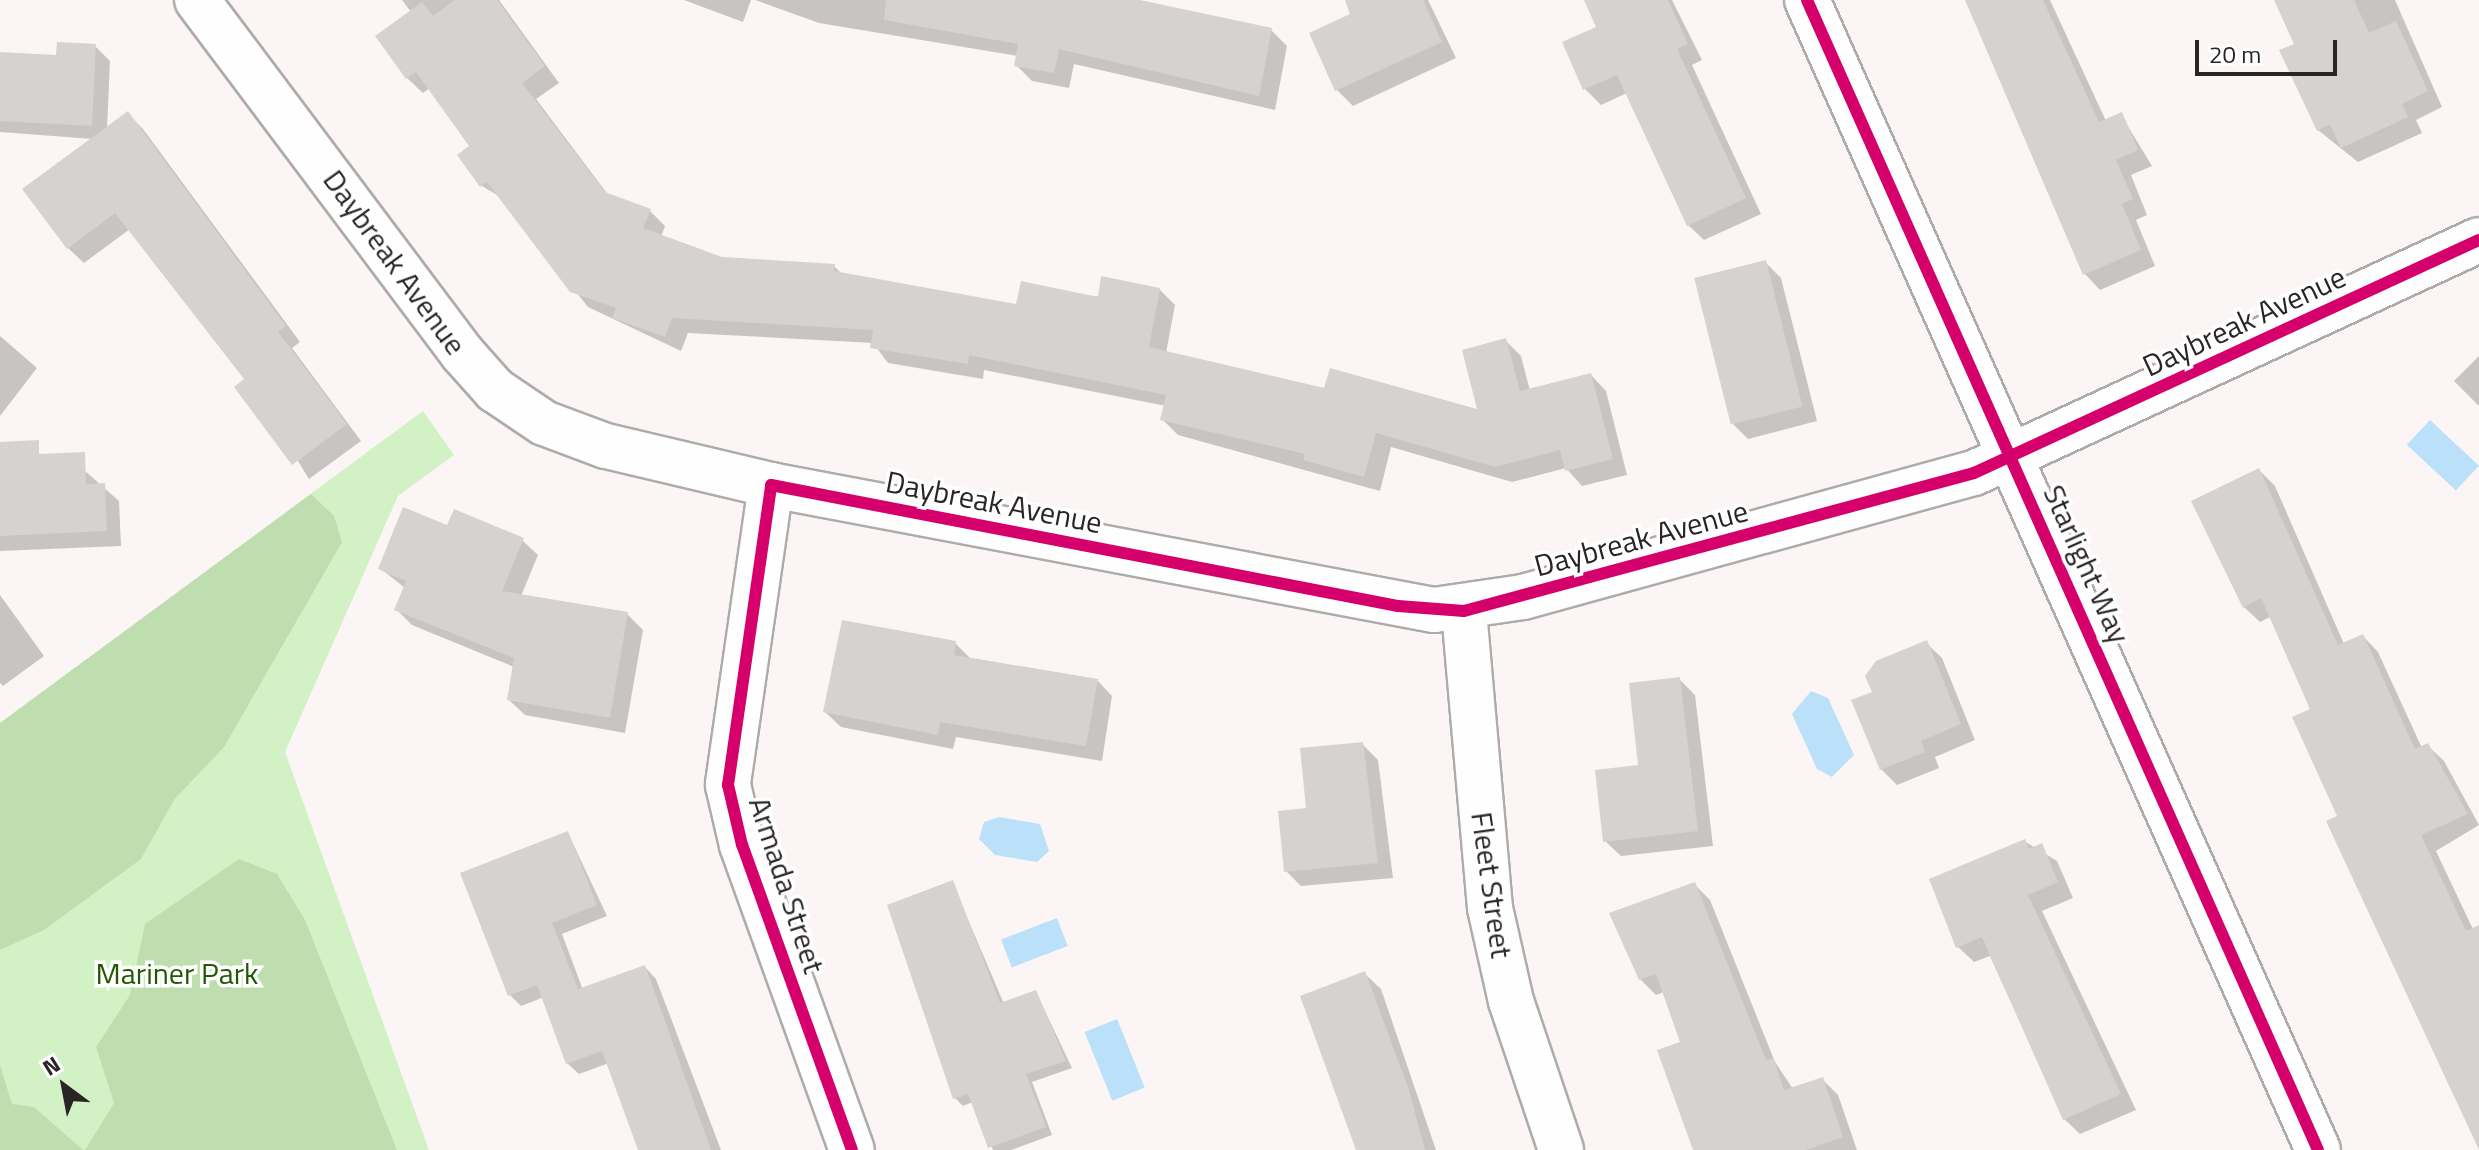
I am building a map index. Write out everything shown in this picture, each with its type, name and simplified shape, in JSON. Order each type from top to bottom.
[{"type":"street","name":"Daybreak Avenue","points":[[197,0],[495,390],[571,436],[771,485],[1398,606],[1464,611],[1926,488],[2012,458],[2479,240]]},
{"type":"street","name":"Starlight Way","points":[[1807,0],[2318,1150]]},
{"type":"street","name":"Armada Street","points":[[771,485],[728,785],[742,845],[852,1150]]},
{"type":"street","name":"Fleet Street","points":[[1464,611],[1490,908],[1511,1001],[1561,1150]]},
{"type":"green space","name":"Mariner Park","points":[[423,411],[454,455],[398,496],[285,752],[429,1150],[0,1150],[0,723]]},
{"type":"green space","points":[[311,494],[334,516],[342,542],[224,747],[174,800],[141,859],[44,930],[0,950],[0,723]]},
{"type":"green space","points":[[239,859],[277,874],[305,920],[397,1150],[85,1150],[114,1103],[96,1047],[130,995],[145,924]]},
{"type":"green space","points":[[0,1065],[12,1104],[34,1107],[83,1150],[0,1150]]},
{"type":"water","points":[[2430,420],[2479,466],[2456,491],[2407,445]]},
{"type":"water","points":[[1811,691],[1828,698],[1854,755],[1832,777],[1817,769],[1792,714]]},
{"type":"water","points":[[999,817],[1040,824],[1049,851],[1037,862],[995,855],[979,839],[984,822]]},
{"type":"water","points":[[1057,918],[1068,946],[1012,968],[1001,940]]},
{"type":"water","points":[[1117,1019],[1145,1088],[1112,1101],[1085,1032]]},
{"type":"building","points":[[455,0],[497,0],[545,66],[522,83],[605,192],[651,209],[643,228],[722,257],[835,264],[834,271],[1016,304],[1021,281],[1098,297],[1101,276],[1160,288],[1149,347],[1324,388],[1330,368],[1477,409],[1462,350],[1506,338],[1520,391],[1591,373],[1613,459],[1565,471],[1560,450],[1495,467],[1376,433],[1364,477],[1303,460],[1305,454],[1160,420],[1166,395],[969,355],[968,364],[870,348],[873,330],[672,318],[665,337],[612,318],[616,308],[570,292],[487,182],[480,187],[457,155],[469,146],[416,72],[406,79],[375,36],[422,2],[433,16]]},
{"type":"building","points":[[886,0],[1140,0],[1272,28],[1259,96],[1059,49],[1054,73],[1014,66],[1018,44],[884,20]]},
{"type":"building","points":[[1345,0],[1423,0],[1442,42],[1335,91],[1309,33],[1350,14]]},
{"type":"building","points":[[1584,0],[1668,0],[1688,44],[1677,49],[1746,198],[1687,226],[1617,75],[1583,90],[1562,42],[1596,27]]},
{"type":"building","points":[[1965,0],[2043,0],[2099,122],[2122,112],[2138,150],[2116,160],[2133,199],[2122,204],[2141,250],[2083,275]]},
{"type":"building","points":[[2274,0],[2354,0],[2369,33],[2396,21],[2428,91],[2402,104],[2408,117],[2341,148],[2330,124],[2317,131],[2279,50],[2294,44]]},
{"type":"building","points":[[57,42],[96,44],[92,126],[0,121],[0,52],[56,55]]},
{"type":"building","points":[[128,111],[286,326],[278,332],[347,424],[292,465],[234,387],[244,379],[115,213],[67,249],[22,189]]},
{"type":"building","points":[[1766,260],[1803,407],[1731,424],[1694,278]]},
{"type":"building","points":[[39,440],[39,454],[85,452],[86,484],[105,483],[107,531],[0,536],[0,442]]},
{"type":"building","points":[[2259,468],[2338,645],[2363,634],[2415,749],[2428,743],[2468,814],[2421,835],[2466,931],[2479,925],[2479,1150],[2326,821],[2337,816],[2292,717],[2310,709],[2261,598],[2243,608],[2191,501]]},
{"type":"building","points":[[403,507],[447,525],[454,509],[524,538],[502,591],[628,612],[610,718],[507,700],[514,658],[394,610],[406,581],[378,569]]},
{"type":"building","points":[[842,620],[956,641],[954,655],[1098,679],[1086,746],[940,722],[938,735],[823,712]]},
{"type":"building","points":[[1927,640],[1961,724],[1921,741],[1925,752],[1880,770],[1851,700],[1872,692],[1865,676],[1876,661]]},
{"type":"building","points":[[1680,677],[1698,831],[1603,842],[1595,770],[1638,765],[1629,683]]},
{"type":"building","points":[[1363,742],[1378,863],[1284,872],[1278,811],[1306,808],[1300,748]]},
{"type":"building","points":[[568,831],[597,905],[552,923],[578,989],[645,965],[711,1150],[638,1150],[602,1051],[566,1064],[537,985],[508,996],[460,873]]},
{"type":"building","points":[[2025,839],[2029,849],[2042,843],[2058,882],[2028,895],[2121,1094],[2063,1120],[1982,937],[1956,948],[1929,879]]},
{"type":"building","points":[[953,880],[1000,1003],[1036,990],[1066,1061],[1026,1074],[1046,1127],[988,1148],[968,1094],[953,1099],[887,905]]},
{"type":"building","points":[[1695,882],[1766,1060],[1773,1058],[1784,1090],[1823,1077],[1843,1137],[1806,1150],[1693,1150],[1657,1050],[1680,1042],[1656,974],[1639,980],[1609,913]]},
{"type":"building","points":[[1365,971],[1409,1090],[1425,1150],[1356,1150],[1300,996]]},
{"type":"cycle path","points":[[1807,0],[2318,1150]]},
{"type":"cycle path","points":[[852,1150],[742,845],[728,785],[771,485],[1398,606],[1464,611],[1974,473],[2479,240]]}]
